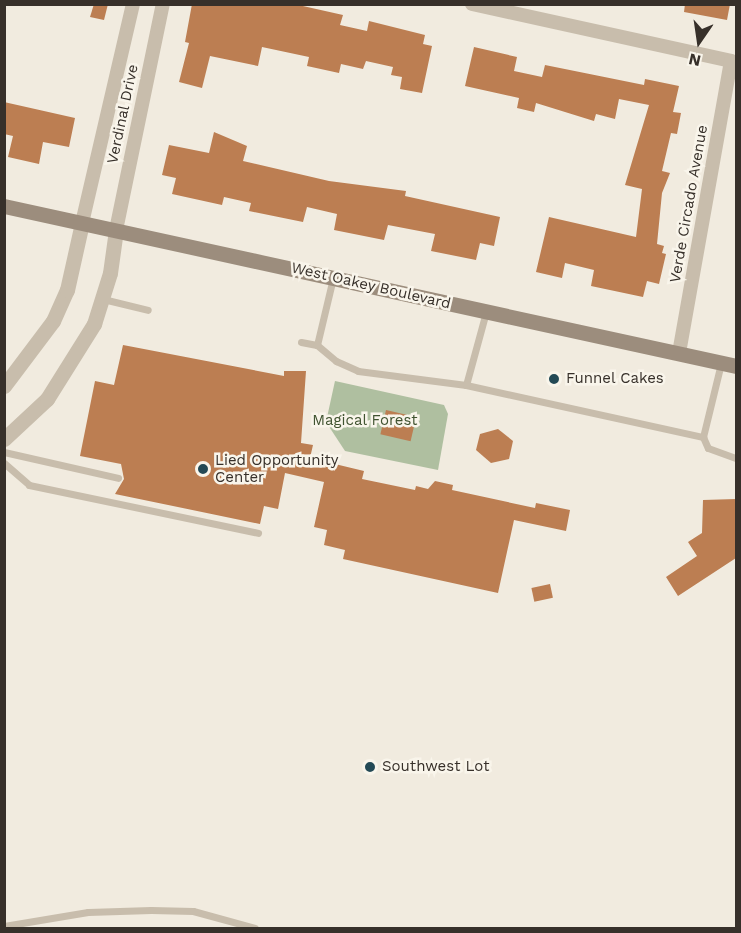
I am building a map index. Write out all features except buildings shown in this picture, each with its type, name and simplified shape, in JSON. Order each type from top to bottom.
[{"type":"main road","name":"West Oakey Boulevard","points":[[4,206],[736,366]]},
{"type":"street","name":"Verdinal Drive","points":[[82,223],[133,4]]},
{"type":"street","name":"Verdinal Drive","points":[[116,230],[163,4]]},
{"type":"street","name":"Verde Circado Avenue","points":[[472,4],[731,61],[679,353]]},
{"type":"street","points":[[4,386],[53,321],[67,290],[82,223]]},
{"type":"street","points":[[4,439],[46,399],[84,340],[103,299],[116,230]]},
{"type":"lane","points":[[316,345],[334,277]]},
{"type":"lane","points":[[103,299],[147,310]]},
{"type":"lane","points":[[466,385],[486,312]]},
{"type":"lane","points":[[302,342],[316,345],[336,361],[358,371],[466,385],[703,437]]},
{"type":"lane","points":[[721,363],[703,437],[708,448],[736,458]]},
{"type":"lane","points":[[4,452],[118,478]]},
{"type":"lane","points":[[4,463],[29,485],[258,532]]},
{"type":"lane","points":[[4,926],[88,912],[151,910],[193,911],[255,928]]},
{"type":"green space","name":"Magical Forest","points":[[335,381],[444,405],[448,414],[438,470],[345,451],[326,422]]},
{"type":"place","name":"Funnel Cakes","points":[[554,379]]},
{"type":"place","name":"Lied Opportunity Center","points":[[203,469]]},
{"type":"place","name":"Southwest Lot","points":[[370,767]]}]
